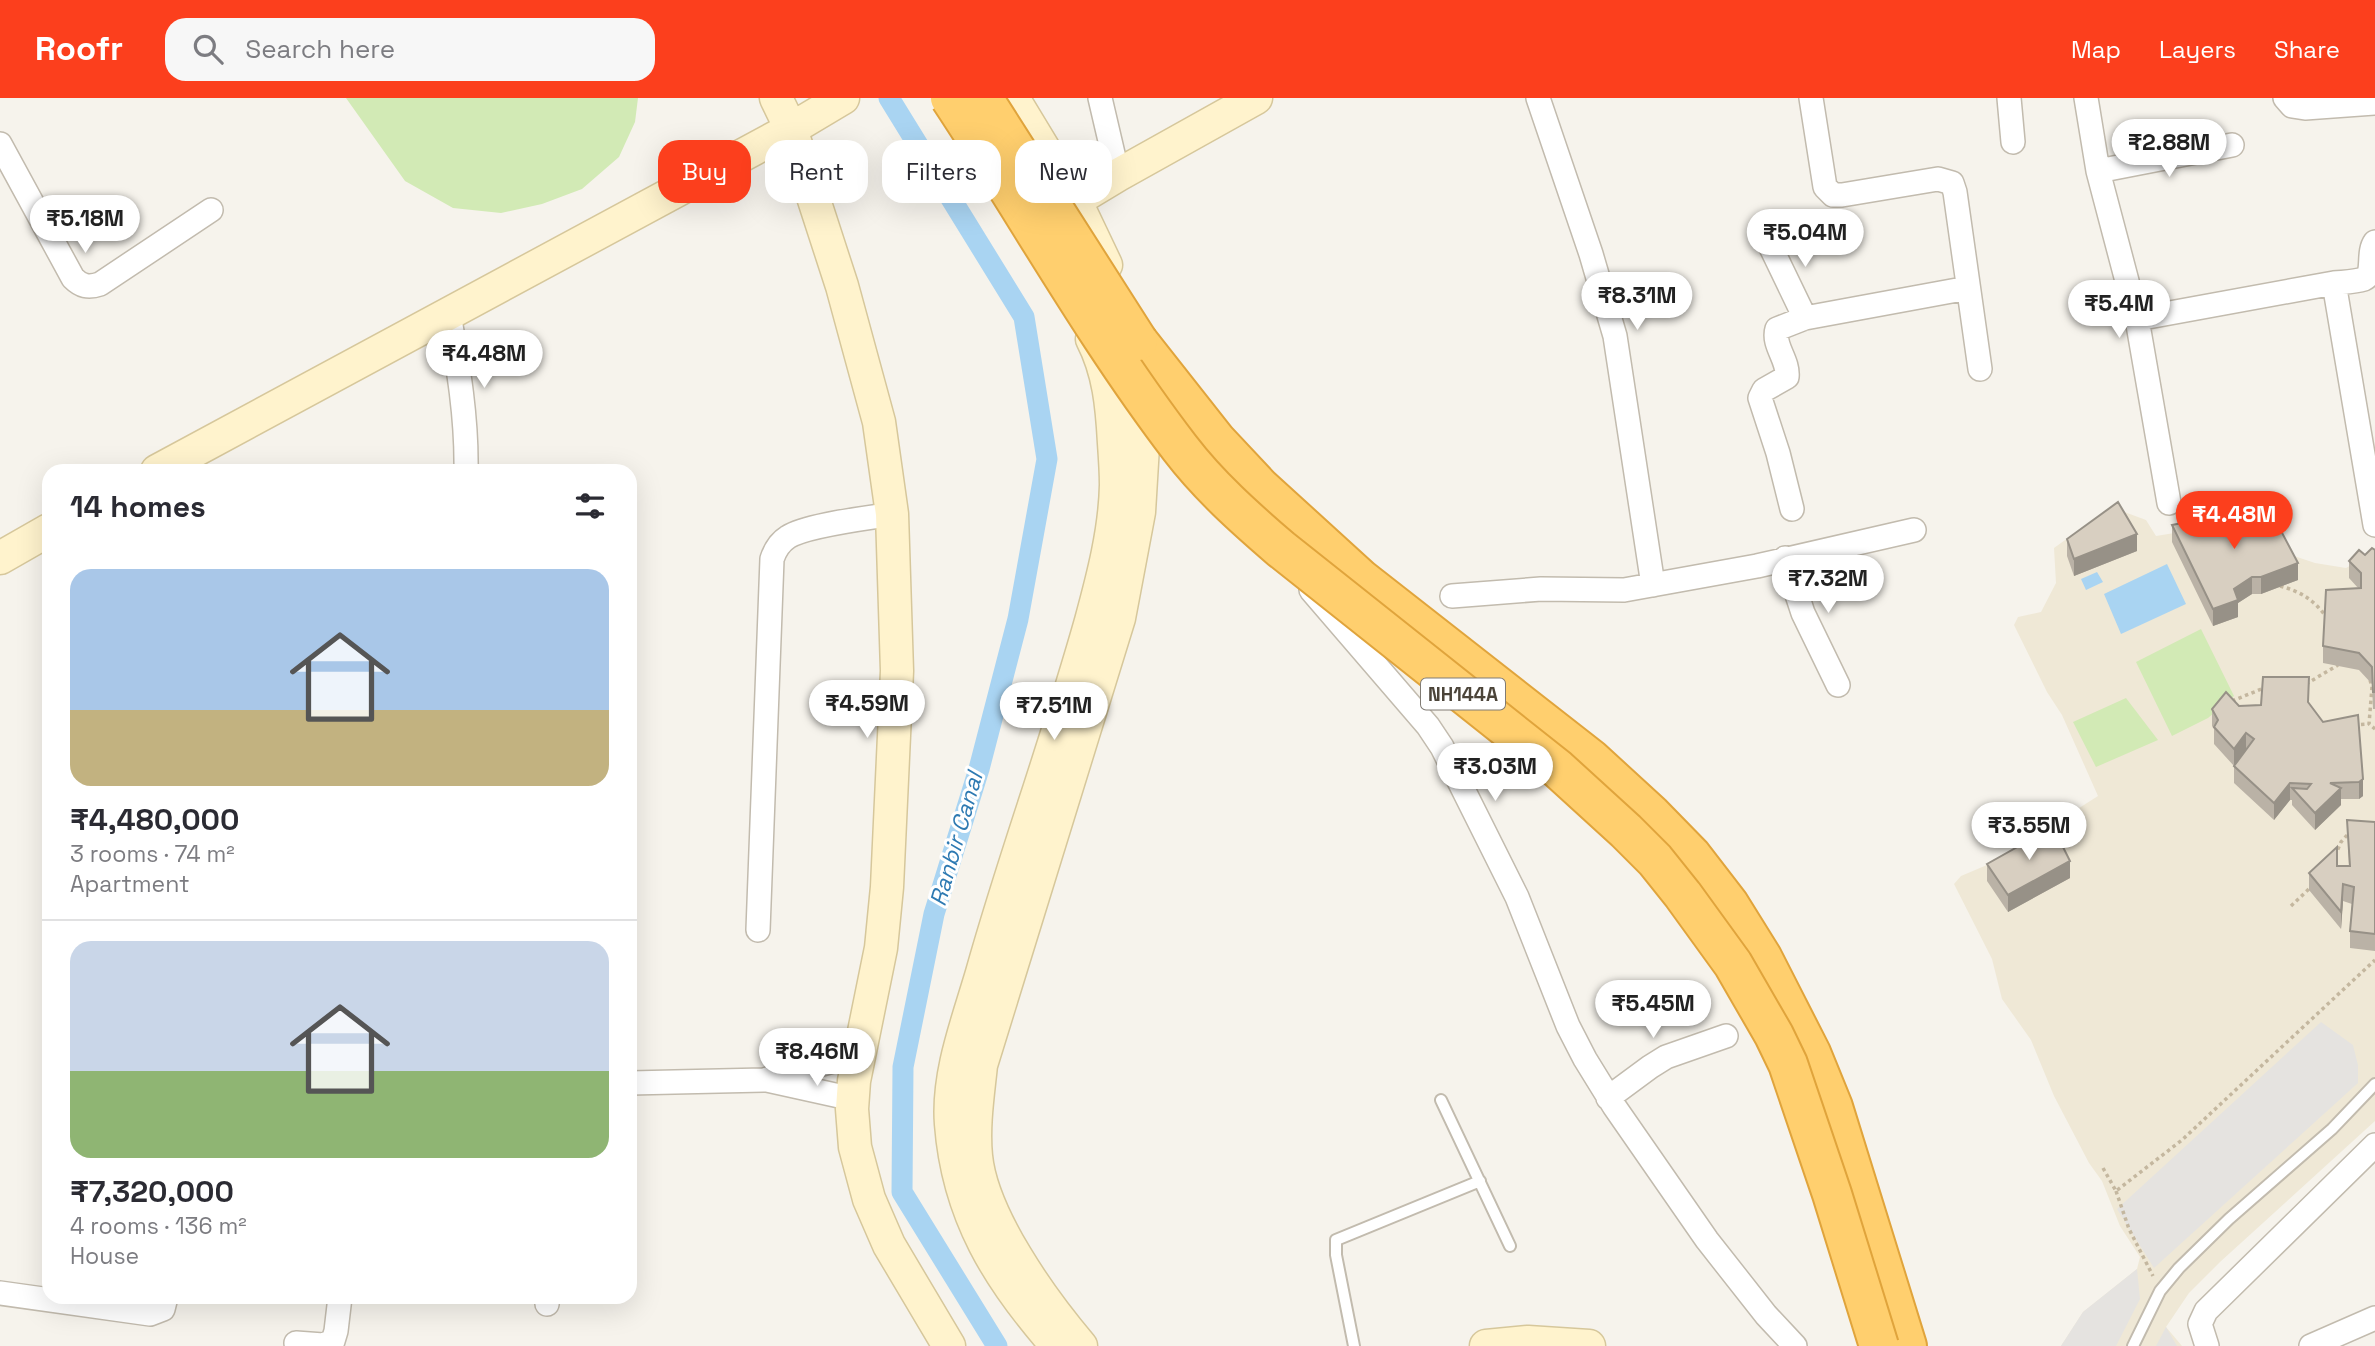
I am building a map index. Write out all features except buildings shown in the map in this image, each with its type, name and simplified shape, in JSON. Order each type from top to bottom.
[{"type":"highway","name":"NH144A","points":[[950,98],[1003,177],[1082,307],[1181,449],[1208,480],[1238,512],[1281,549],[1558,769],[1655,860],[1691,906],[1733,964],[1788,1065],[1824,1168],[1879,1346]]},
{"type":"highway","name":"NH144A","points":[[983,98],[1138,341],[1216,440],[1260,487],[1361,579],[1591,759],[1692,856],[1728,904],[1762,957],[1816,1064],[1833,1107],[1907,1346]]},
{"type":"street","points":[[776,98],[791,129],[842,286],[879,422],[892,514],[897,671],[887,887],[880,948],[853,1099],[855,1147],[869,1199],[889,1245],[949,1346]]},
{"type":"street","points":[[170,464],[791,129],[843,98]]},
{"type":"street","points":[[931,98],[1091,336],[1138,399],[1277,551],[1428,726],[1456,773],[1517,897],[1568,1026],[1608,1098],[1707,1240],[1794,1346]]},
{"type":"street","points":[[1013,98],[1038,140]]},
{"type":"street","points":[[1100,98],[1118,175]]},
{"type":"street","points":[[1112,179],[1255,98]]},
{"type":"street","points":[[1538,98],[1591,254],[1615,336],[1653,585]]},
{"type":"street","points":[[1811,98],[1825,187],[1833,195],[1938,179],[1952,183],[1980,369]]},
{"type":"street","points":[[2009,98],[2013,142]]},
{"type":"street","points":[[2086,98],[2098,171],[2137,319],[2169,503]]},
{"type":"street","points":[[2285,98],[2292,106],[2305,108],[2375,103]]},
{"type":"street","points":[[0,144],[73,278],[84,286],[100,284],[211,210]]},
{"type":"street","points":[[2098,171],[2232,145]]},
{"type":"street","points":[[1020,230],[1074,203]]},
{"type":"street","points":[[1076,203],[1111,276],[1129,333],[1143,446],[1139,512],[1119,618],[981,1065],[976,1156],[992,1212],[1030,1279],[1081,1346]]},
{"type":"street","points":[[1767,239],[1805,318]]},
{"type":"street","points":[[2137,319],[2368,277],[2373,270],[2371,247],[2375,242]]},
{"type":"street","points":[[2334,283],[2375,525]]},
{"type":"street","points":[[1792,509],[1760,398],[1764,390],[1784,380],[1788,373],[1775,337],[1777,329],[1805,318],[1968,288]]},
{"type":"street","points":[[449,314],[462,390],[467,436],[466,464]]},
{"type":"street","points":[[1057,1346],[1012,1291],[977,1233],[953,1150],[950,1104],[961,1047],[988,953],[1105,570],[1116,487],[1114,429],[1111,393],[1102,358],[1091,336]]},
{"type":"street","points":[[758,930],[772,559],[781,542],[797,532],[892,514]]},
{"type":"street","points":[[1452,596],[1541,589],[1613,591],[1758,566],[1914,530]]},
{"type":"street","points":[[0,558],[42,534]]},
{"type":"street","points":[[1785,558],[1803,613],[1838,685]]},
{"type":"street","points":[[1608,1098],[1666,1058],[1726,1036]]},
{"type":"street","points":[[764,1080],[859,1054]]},
{"type":"street","points":[[637,1083],[764,1080],[853,1099]]},
{"type":"street","points":[[2207,1346],[2200,1324],[2206,1311],[2375,1145]]},
{"type":"street","points":[[0,1293],[42,1297]]},
{"type":"street","points":[[122,1304],[156,1314],[163,1309],[164,1304]]},
{"type":"street","points":[[296,1343],[323,1345],[333,1341],[337,1331],[339,1304]]},
{"type":"street","points":[[2311,1346],[2375,1318]]},
{"type":"street","points":[[1486,1346],[1528,1342],[1590,1346]]},
{"type":"lane","points":[[2133,1346],[2160,1291],[2179,1268],[2229,1219],[2332,1129],[2375,1084]]},
{"type":"lane","points":[[1441,1100],[1510,1246]]},
{"type":"lane","points":[[1354,1346],[1336,1255],[1336,1240],[1480,1181]]},
{"type":"path","points":[[2280,586],[2297,591],[2316,602],[2329,621]]},
{"type":"path","points":[[2304,685],[2338,664],[2336,656]]},
{"type":"path","points":[[2369,677],[2372,687],[2369,724]]},
{"type":"path","points":[[2224,705],[2273,685]]},
{"type":"path","points":[[2342,725],[2369,724],[2375,729]]},
{"type":"path","points":[[2333,859],[2341,842],[2350,832],[2357,831]]},
{"type":"path","points":[[2291,906],[2312,885]]},
{"type":"path","points":[[2116,1191],[2182,1140],[2375,960]]},
{"type":"path","points":[[2103,1168],[2116,1191],[2129,1229],[2160,1291]]},
{"type":"shaded area","points":[[2111,507],[2146,520],[2156,536],[2259,519],[2277,520],[2280,546],[2294,556],[2315,563],[2346,568],[2375,552],[2375,1121],[2189,1293],[2166,1327],[2182,1346],[2061,1346],[2083,1312],[2137,1269],[2140,1257],[2120,1226],[2102,1181],[2089,1163],[2054,1096],[2031,1040],[2002,999],[1992,959],[1954,884],[1961,876],[1994,862],[2098,796],[2062,715],[2047,692],[2014,625],[2018,617],[2041,612],[2056,583],[2054,548]]},
{"type":"shaded area","points":[[2321,1022],[2353,1045],[2358,1065],[2358,1083],[2154,1268],[2117,1209]]},
{"type":"shaded area","points":[[2137,1269],[2140,1299],[2116,1346],[2061,1346],[2083,1312]]},
{"type":"shaded area","points":[[2166,1327],[2177,1346],[2156,1346]]},
{"type":"green space","points":[[346,98],[638,98],[635,122],[619,157],[582,189],[542,204],[501,213],[453,208],[405,181]]},
{"type":"green space","points":[[2201,629],[2234,696],[2208,718],[2172,736],[2136,662]]},
{"type":"green space","points":[[2126,698],[2158,740],[2096,767],[2073,722]]},
{"type":"water","points":[[2167,564],[2186,604],[2121,634],[2104,594]]},
{"type":"water","points":[[2097,572],[2103,582],[2086,590],[2081,579]]},
{"type":"waterway","name":"Ranbir Canal","points":[[889,98],[1024,317],[1047,459],[1018,619],[979,769],[934,914],[903,1067],[902,1192],[997,1346]]}]
